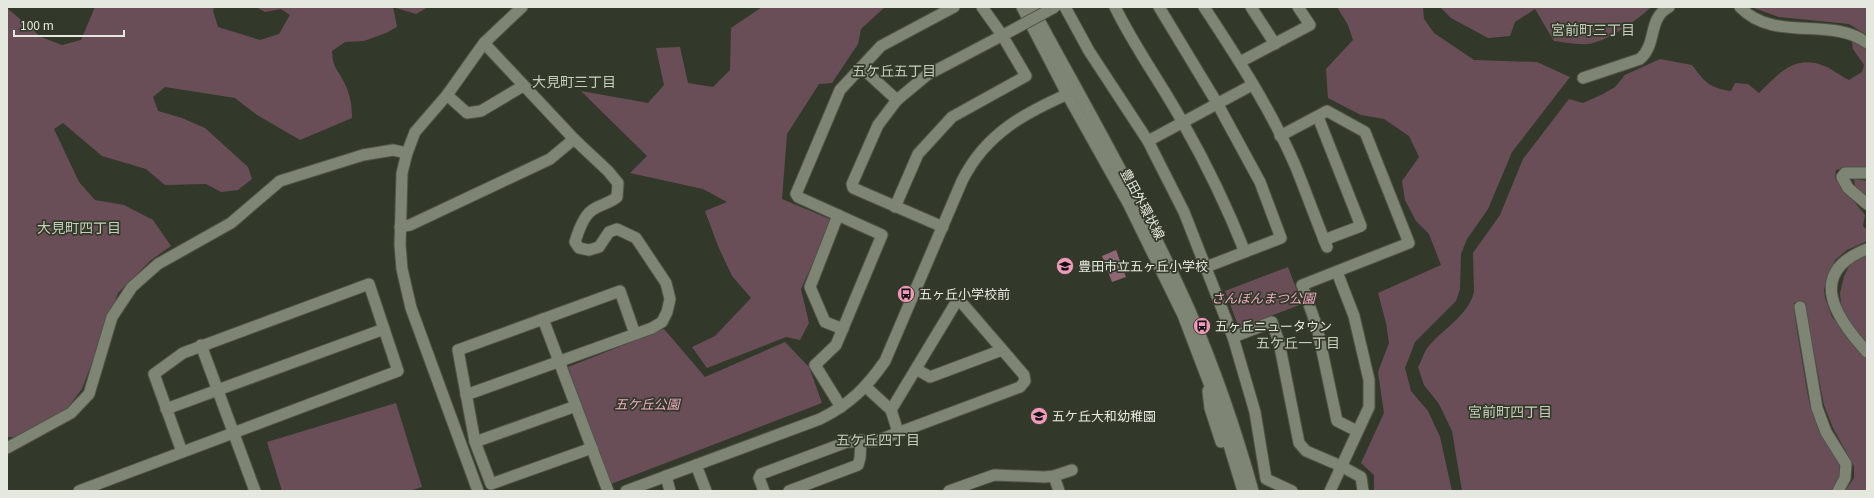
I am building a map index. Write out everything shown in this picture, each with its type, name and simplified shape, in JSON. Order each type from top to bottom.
[{"type":"street","points":[[478,491],[411,308],[402,268],[400,226],[402,173],[407,153],[415,132],[447,95],[484,43],[522,7]]},
{"type":"street","points":[[841,407],[815,365],[836,345],[882,235],[798,197],[796,194],[840,90],[881,46],[954,7]]},
{"type":"street","points":[[895,207],[918,154],[952,117],[1026,76],[1004,34],[982,7]]},
{"type":"street","name":"豊田外環状線","points":[[1022,7],[1166,258],[1190,312],[1223,396],[1253,491]]},
{"type":"street","name":"豊田外環状線","points":[[1032,7],[1072,92],[1183,315],[1209,383],[1243,491]]},
{"type":"street","points":[[943,227],[853,188],[852,184],[878,125],[884,114],[897,100],[927,75],[1056,7]]},
{"type":"street","points":[[1065,7],[1089,51],[1148,140],[1184,212],[1233,337],[1255,412],[1266,479],[1292,491]]},
{"type":"street","points":[[1115,7],[1131,39],[1183,122],[1223,198],[1245,252]]},
{"type":"street","points":[[1159,7],[1217,103],[1260,182],[1281,238],[1206,267]]},
{"type":"street","points":[[1204,7],[1240,62],[1295,165],[1326,244],[1361,226],[1318,117]]},
{"type":"street","points":[[1251,7],[1276,44]]},
{"type":"street","points":[[1240,62],[1310,25],[1298,7]]},
{"type":"street","points":[[1583,78],[1640,59],[1646,53],[1651,44],[1658,16],[1669,7]]},
{"type":"street","points":[[1740,7],[1756,19],[1773,25],[1849,34],[1867,43]]},
{"type":"street","points":[[466,395],[652,328],[662,322],[667,312],[670,298],[666,283],[636,238],[626,232],[617,229],[608,232],[599,247],[589,250],[579,248],[575,242],[582,222],[593,209],[608,204],[617,197],[618,183],[608,171],[574,139],[523,86],[484,43]]},
{"type":"street","points":[[862,68],[897,100]]},
{"type":"street","points":[[1148,140],[1252,85]]},
{"type":"street","points":[[447,95],[467,113],[481,111],[523,86]]},
{"type":"street","points":[[626,491],[820,419],[841,407],[866,387],[885,361],[967,171],[984,147],[1012,122],[1072,92]]},
{"type":"street","points":[[1280,136],[1327,111],[1365,132],[1410,243],[1302,285],[1317,327],[1337,421],[1357,431]]},
{"type":"street","points":[[400,226],[410,225],[550,159],[574,139]]},
{"type":"street","points":[[7,448],[70,413],[89,394],[112,317],[132,287],[158,264],[231,223],[280,181],[363,155],[393,150],[407,153]]},
{"type":"street","points":[[1867,173],[1845,173],[1842,177],[1848,188],[1867,204]]},
{"type":"street","points":[[838,215],[810,287],[825,322],[843,329]]},
{"type":"street","points":[[1867,248],[1843,261],[1835,272],[1832,289],[1832,298],[1840,318],[1847,330],[1867,352]]},
{"type":"street","points":[[1330,491],[1368,407],[1369,380],[1354,316],[1337,272]]},
{"type":"street","points":[[79,491],[398,371],[369,284],[201,345],[183,353],[154,374],[182,452]]},
{"type":"street","points":[[592,448],[491,484],[475,442],[458,350],[620,291],[635,334]]},
{"type":"street","points":[[764,491],[759,478],[761,474],[847,442],[861,440],[876,441],[1020,387],[1025,381],[1022,371],[962,303],[958,302],[955,304],[891,410]]},
{"type":"street","points":[[1800,307],[1817,408],[1826,432],[1846,464],[1845,478],[1838,491]]},
{"type":"street","points":[[543,319],[608,491]]},
{"type":"street","points":[[1233,337],[1272,322],[1279,342],[1299,443],[1306,451],[1341,466],[1361,477],[1364,491]]},
{"type":"street","points":[[166,409],[217,389],[384,329]]},
{"type":"street","points":[[201,345],[255,491]]},
{"type":"street","points":[[916,369],[930,377],[1002,350]]},
{"type":"street","points":[[1209,383],[1207,395],[1210,408],[1239,491]]},
{"type":"street","points":[[866,387],[891,410],[898,432]]},
{"type":"street","points":[[475,442],[576,406]]},
{"type":"street","points":[[789,491],[858,465],[861,440]]},
{"type":"street","points":[[696,465],[706,491]]},
{"type":"street","points":[[949,491],[994,475],[1054,476],[1072,470]]},
{"type":"street","points":[[666,476],[670,491]]},
{"type":"street","points":[[1054,476],[1059,491]]},
{"type":"green space","points":[[95,7],[214,7],[213,11],[218,27],[260,40],[279,34],[290,15],[281,9],[265,12],[256,7],[393,7],[397,27],[386,33],[364,41],[345,42],[332,51],[334,65],[346,86],[349,95],[352,118],[300,140],[257,115],[235,98],[165,87],[153,97],[158,111],[182,118],[205,128],[248,167],[252,179],[238,190],[221,192],[206,184],[165,185],[146,169],[102,156],[63,123],[54,129],[79,182],[95,200],[124,205],[153,220],[171,246],[151,260],[118,293],[82,389],[65,411],[15,437],[7,437],[7,8],[41,37],[62,45],[81,40]]},
{"type":"green space","points":[[393,7],[428,7],[416,14]]},
{"type":"green space","points":[[762,7],[885,7],[861,29],[858,44],[832,83],[819,84],[787,134],[782,199],[832,220],[801,289],[809,323],[800,340],[786,337],[707,368],[692,347],[715,336],[751,298],[732,276],[718,246],[705,211],[727,202],[703,189],[630,173],[647,156],[581,91],[648,103],[664,85],[656,48],[680,47],[688,83],[713,87],[730,70],[731,28]]},
{"type":"green space","points":[[1337,7],[1423,7],[1424,19],[1434,33],[1474,60],[1537,62],[1570,77],[1512,152],[1488,209],[1467,239],[1461,254],[1460,289],[1456,301],[1415,342],[1405,368],[1411,391],[1428,411],[1440,437],[1452,491],[1374,491],[1374,475],[1361,463],[1384,413],[1378,372],[1389,343],[1386,323],[1378,293],[1441,265],[1429,234],[1416,221],[1405,200],[1402,181],[1419,157],[1409,136],[1384,119],[1361,115],[1328,98],[1326,69],[1353,40],[1348,25]]},
{"type":"green space","points":[[1440,7],[1651,7],[1630,24],[1604,39],[1588,44],[1575,44],[1554,41],[1535,9],[1515,22],[1510,36],[1488,38],[1451,18]]},
{"type":"green space","points":[[1751,7],[1867,7],[1867,35],[1849,24],[1779,17]]},
{"type":"green space","points":[[1853,39],[1867,49],[1867,168],[1848,167],[1836,170],[1835,178],[1865,215],[1863,226],[1867,230],[1867,241],[1847,250],[1835,260],[1824,289],[1825,298],[1832,317],[1867,359],[1867,491],[1845,491],[1854,478],[1854,466],[1833,428],[1824,405],[1805,306],[1801,301],[1794,303],[1797,332],[1808,398],[1815,420],[1837,457],[1840,469],[1838,481],[1831,491],[1462,491],[1452,431],[1439,404],[1424,385],[1418,367],[1426,350],[1460,316],[1471,301],[1474,292],[1473,253],[1500,215],[1523,159],[1569,99],[1583,103],[1615,87],[1625,75],[1660,59],[1692,65],[1700,76],[1712,86],[1731,91],[1735,83],[1748,84],[1759,93],[1780,73],[1796,64],[1804,62],[1824,66],[1849,80],[1862,72],[1864,65],[1853,49]]},
{"type":"green space","points":[[1854,179],[1867,181],[1867,197],[1855,186]]},
{"type":"green space","points":[[1867,253],[1867,343],[1842,314],[1840,293],[1844,276],[1853,259]]},
{"type":"green space","name":"さんぼんまつ公園","points":[[1288,267],[1302,304],[1239,328],[1225,291]]},
{"type":"green space","name":"五ケ丘公園","points":[[664,329],[705,377],[785,342],[809,367],[822,403],[611,484],[568,367]]},
{"type":"green space","points":[[396,403],[422,487],[409,491],[282,491],[267,442]]},
{"type":"shaded area","points":[[1116,250],[1126,277],[1112,282],[1102,256]]},
{"type":"place","name":"豊田市立五ヶ丘小学校","points":[[1065,266]]},
{"type":"place","name":"五ヶ丘小学校前","points":[[906,294]]},
{"type":"place","name":"五ヶ丘ニュータウン","points":[[1202,326]]},
{"type":"place","name":"五ケ丘大和幼稚園","points":[[1039,416]]},
{"type":"district","name":"宮前町三丁目","points":[[1593,30]]},
{"type":"district","name":"五ケ丘五丁目","points":[[894,71]]},
{"type":"district","name":"大見町三丁目","points":[[574,82]]},
{"type":"district","name":"大見町四丁目","points":[[79,228]]},
{"type":"district","name":"五ケ丘一丁目","points":[[1298,343]]},
{"type":"district","name":"宮前町四丁目","points":[[1510,412]]},
{"type":"district","name":"五ケ丘四丁目","points":[[878,440]]}]
